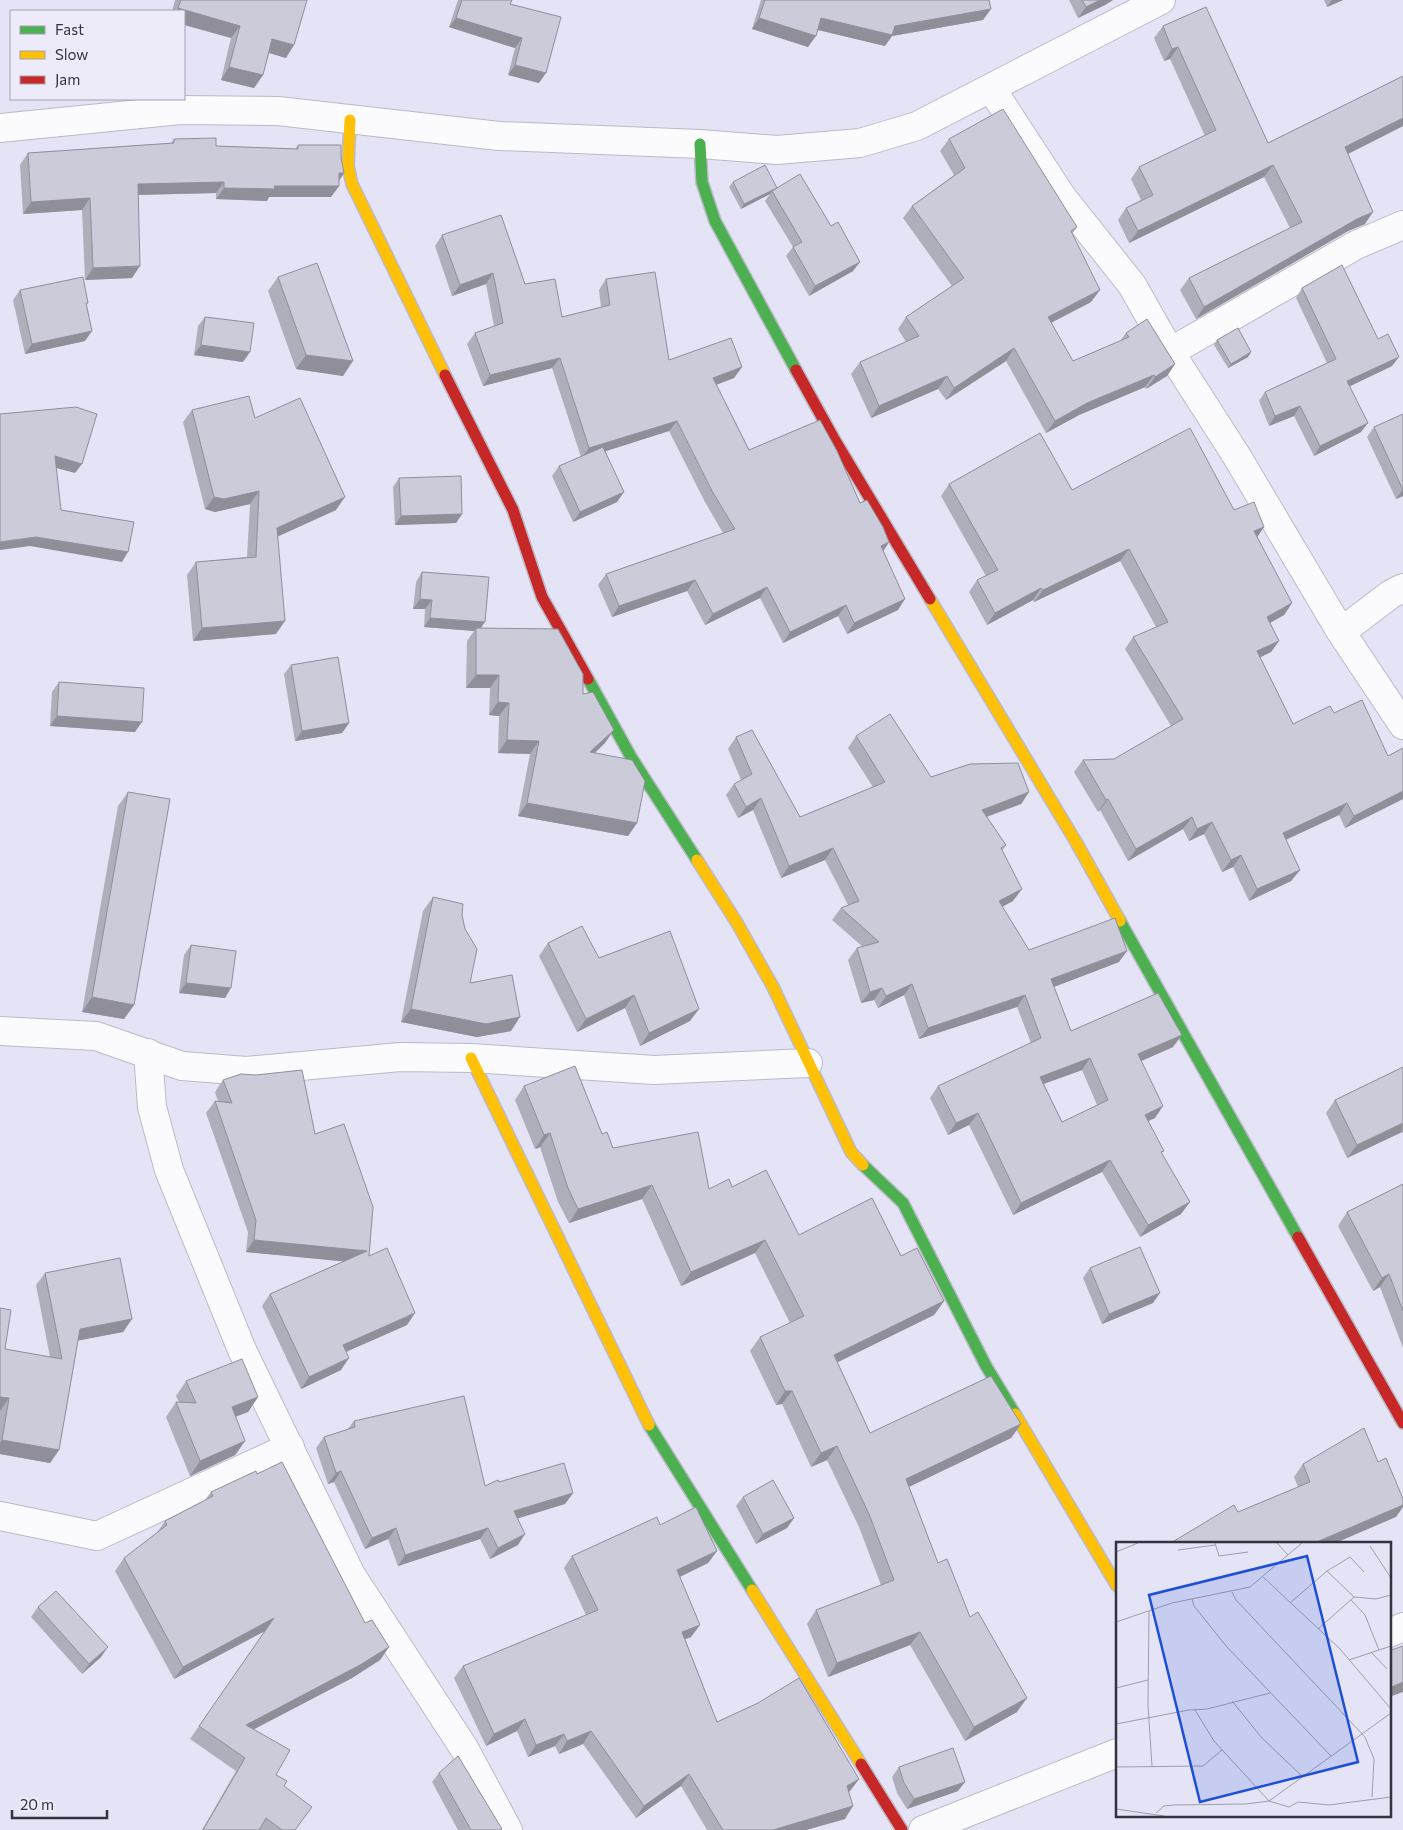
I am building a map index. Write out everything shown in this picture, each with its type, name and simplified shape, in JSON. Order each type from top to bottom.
[{"type":"street","points":[[0,128],[180,110],[278,111],[499,136],[700,144],[777,150],[860,142],[917,126],[1161,0]]},
{"type":"street","points":[[991,88],[1062,197],[1132,285],[1170,352],[1236,454],[1341,632],[1403,725]]},
{"type":"street","points":[[350,120],[348,166],[352,184],[513,510],[542,597],[631,757],[737,923],[773,987],[851,1152],[902,1203],[986,1366],[1116,1584]]},
{"type":"street","points":[[700,144],[702,182],[715,221],[833,437],[1076,842],[1403,1423]]},
{"type":"street","points":[[1170,352],[1356,245],[1403,225]]},
{"type":"street","points":[[1341,632],[1391,594],[1403,588]]},
{"type":"street","points":[[0,1031],[96,1036],[182,1066],[246,1071],[400,1058],[471,1058],[654,1070],[808,1063]]},
{"type":"street","points":[[148,1053],[152,1107],[169,1170],[242,1350],[351,1575],[464,1748],[508,1830]]},
{"type":"street","points":[[471,1058],[650,1426],[902,1830]]},
{"type":"street","points":[[0,1516],[97,1536],[290,1447]]},
{"type":"street","points":[[1390,1633],[1403,1628]]},
{"type":"street","points":[[923,1830],[1116,1753]]},
{"type":"building","points":[[181,0],[307,0],[294,45],[272,39],[263,75],[229,67],[240,26],[178,8]]},
{"type":"building","points":[[462,0],[512,0],[510,4],[561,17],[546,73],[515,65],[522,38],[456,18]]},
{"type":"building","points":[[765,0],[989,0],[991,9],[895,26],[892,35],[821,18],[816,36],[759,18]]},
{"type":"building","points":[[1082,0],[1100,0],[1086,7]]},
{"type":"building","points":[[1206,7],[1268,143],[1403,76],[1403,118],[1345,147],[1373,212],[1357,219],[1204,307],[1189,278],[1302,222],[1273,165],[1138,231],[1126,208],[1153,195],[1139,167],[1216,130],[1178,47],[1172,49],[1163,26]]},
{"type":"building","points":[[1003,109],[1077,227],[1071,231],[1100,290],[1048,317],[1073,361],[1129,337],[1126,333],[1147,319],[1175,364],[1155,377],[1154,375],[1087,403],[1055,421],[1014,348],[954,388],[947,376],[879,406],[860,362],[919,336],[906,317],[964,278],[912,206],[965,168],[949,139]]},
{"type":"building","points":[[216,138],[216,146],[298,149],[298,145],[341,145],[344,173],[339,173],[339,186],[274,186],[275,189],[224,188],[224,182],[138,184],[140,266],[93,268],[90,198],[31,202],[28,153],[174,143],[174,139]]},
{"type":"building","points":[[765,165],[777,188],[744,204],[733,182]]},
{"type":"building","points":[[800,174],[831,226],[838,222],[860,262],[815,286],[793,247],[802,242],[772,191]]},
{"type":"building","points":[[501,215],[525,284],[555,279],[562,317],[610,305],[606,279],[655,272],[669,360],[731,338],[742,367],[713,378],[749,450],[820,420],[837,451],[860,503],[867,500],[883,527],[889,542],[881,546],[905,599],[854,623],[846,605],[790,632],[767,587],[713,614],[695,580],[619,606],[606,574],[735,529],[712,491],[677,421],[589,448],[560,358],[490,375],[475,333],[503,323],[493,273],[460,285],[442,235]]},
{"type":"building","points":[[317,263],[353,361],[306,355],[278,277]]},
{"type":"building","points":[[1342,265],[1378,339],[1388,334],[1399,357],[1347,381],[1368,423],[1320,446],[1300,406],[1275,416],[1265,392],[1336,359],[1302,288]]},
{"type":"building","points":[[83,277],[92,331],[32,344],[20,290]]},
{"type":"building","points":[[205,317],[254,323],[250,352],[201,345]]},
{"type":"building","points":[[1238,328],[1251,352],[1231,364],[1217,340]]},
{"type":"building","points":[[249,396],[255,418],[300,398],[345,497],[277,528],[285,621],[202,628],[196,562],[256,557],[259,491],[224,499],[214,497],[192,410]]},
{"type":"building","points":[[76,407],[97,414],[82,464],[55,456],[61,510],[134,522],[128,552],[36,537],[0,542],[0,414]]},
{"type":"building","points":[[1403,414],[1403,490],[1374,427]]},
{"type":"building","points":[[1190,428],[1234,510],[1254,502],[1264,527],[1254,531],[1292,603],[1267,617],[1279,641],[1257,651],[1293,724],[1330,706],[1334,713],[1362,700],[1388,756],[1403,748],[1403,791],[1354,816],[1347,803],[1283,833],[1300,870],[1257,889],[1241,855],[1231,860],[1212,822],[1197,829],[1192,817],[1136,849],[1108,799],[1106,800],[1083,760],[1114,759],[1183,719],[1133,637],[1168,622],[1129,549],[1043,590],[1041,588],[995,613],[977,580],[998,570],[949,484],[1040,433],[1072,490]]},
{"type":"building","points":[[603,447],[624,492],[580,512],[559,466]]},
{"type":"building","points":[[461,476],[462,514],[401,516],[399,478]]},
{"type":"building","points":[[422,572],[489,577],[485,622],[430,618],[432,600],[420,599]]},
{"type":"building","points":[[476,628],[558,629],[583,674],[583,694],[593,692],[614,730],[590,752],[632,760],[645,781],[637,823],[527,803],[539,741],[507,740],[509,703],[498,702],[499,675],[476,675]]},
{"type":"building","points":[[338,657],[349,723],[302,731],[291,665]]},
{"type":"building","points":[[59,682],[144,688],[142,722],[57,716]]},
{"type":"building","points":[[890,714],[931,777],[970,764],[1018,763],[1029,792],[982,810],[1006,845],[1001,848],[1022,889],[999,901],[1029,950],[1115,918],[1127,951],[1051,979],[1071,1031],[1158,993],[1182,1035],[1138,1054],[1163,1106],[1145,1115],[1164,1151],[1161,1152],[1190,1202],[1148,1225],[1110,1160],[1021,1203],[978,1113],[956,1123],[938,1086],[1041,1038],[1025,995],[928,1028],[912,984],[886,996],[882,988],[870,992],[857,948],[879,942],[841,908],[859,901],[833,848],[789,866],[761,798],[746,807],[734,784],[752,774],[736,737],[752,730],[800,817],[885,782],[856,736]],"holes":[[[1090,1058],[1108,1100],[1062,1122],[1040,1077]]]},
{"type":"building","points":[[128,792],[170,799],[134,1005],[92,997]]},
{"type":"building","points":[[433,897],[463,904],[462,915],[465,929],[477,949],[470,983],[512,975],[520,1017],[486,1024],[411,1009]]},
{"type":"building","points":[[582,926],[599,958],[670,931],[699,1009],[649,1033],[634,995],[586,1019],[548,943]]},
{"type":"building","points":[[191,945],[236,951],[231,988],[186,983]]},
{"type":"building","points":[[575,1066],[602,1134],[607,1132],[613,1148],[698,1132],[709,1189],[729,1179],[732,1187],[766,1170],[799,1235],[872,1198],[901,1256],[917,1248],[944,1301],[834,1355],[870,1433],[991,1376],[1021,1424],[906,1479],[938,1563],[947,1559],[970,1617],[978,1612],[1027,1698],[974,1727],[920,1632],[837,1663],[816,1610],[894,1580],[869,1514],[837,1446],[821,1453],[792,1391],[785,1391],[760,1337],[804,1316],[765,1240],[691,1272],[652,1185],[578,1209],[568,1188],[550,1133],[544,1135],[524,1086]]},
{"type":"building","points":[[1403,1067],[1403,1123],[1357,1145],[1335,1100]]},
{"type":"building","points":[[302,1070],[315,1134],[344,1124],[373,1207],[369,1256],[387,1248],[415,1313],[343,1345],[349,1358],[309,1377],[270,1294],[367,1251],[254,1240],[256,1220],[215,1101],[232,1103],[223,1080],[241,1074],[256,1075]]},
{"type":"building","points":[[1403,1184],[1403,1311],[1389,1274],[1382,1278],[1347,1212]]},
{"type":"building","points":[[1140,1247],[1160,1293],[1109,1314],[1090,1268]]},
{"type":"building","points":[[120,1258],[132,1319],[80,1329],[59,1450],[2,1440],[9,1398],[0,1397],[0,1308],[11,1310],[5,1349],[62,1359],[45,1273]]},
{"type":"building","points":[[242,1359],[258,1397],[232,1407],[245,1441],[200,1461],[176,1402],[196,1403],[186,1381]]},
{"type":"building","points":[[464,1396],[485,1486],[498,1480],[499,1482],[564,1463],[573,1493],[514,1511],[525,1534],[498,1548],[488,1528],[405,1555],[396,1528],[372,1538],[341,1471],[336,1473],[324,1437],[355,1427],[354,1421]]},
{"type":"building","points":[[1364,1428],[1378,1462],[1386,1458],[1403,1499],[1403,1505],[1317,1542],[1172,1542],[1234,1505],[1238,1512],[1310,1482],[1303,1464]]},
{"type":"building","points":[[282,1462],[365,1623],[372,1620],[389,1647],[360,1665],[246,1725],[290,1750],[276,1775],[287,1781],[284,1786],[312,1807],[295,1830],[282,1830],[266,1818],[259,1830],[203,1830],[245,1758],[199,1726],[274,1618],[183,1667],[124,1558],[167,1525],[165,1521],[213,1496],[211,1492],[256,1471],[257,1474]]},
{"type":"building","points":[[773,1480],[794,1518],[763,1534],[743,1497]]},
{"type":"building","points":[[696,1507],[717,1551],[677,1570],[700,1625],[682,1632],[717,1722],[758,1703],[799,1678],[859,1779],[847,1786],[853,1806],[773,1830],[723,1830],[689,1774],[644,1806],[591,1731],[567,1741],[564,1734],[536,1745],[525,1719],[494,1734],[463,1666],[598,1610],[572,1556],[657,1517],[660,1525]]},
{"type":"building","points":[[56,1591],[108,1647],[89,1664],[38,1607]]},
{"type":"building","points":[[1403,1646],[1403,1682],[1390,1688],[1390,1651]]},
{"type":"building","points":[[953,1748],[965,1782],[914,1799],[904,1783],[899,1767]]},
{"type":"building","points":[[458,1756],[502,1829],[471,1830],[439,1773]]},
{"type":"traffic: fast","points":[[700,144],[702,182],[715,221],[796,370]]},
{"type":"traffic: fast","points":[[588,679],[631,757],[697,860]]},
{"type":"traffic: fast","points":[[1120,921],[1298,1237]]},
{"type":"traffic: fast","points":[[863,1165],[903,1203],[986,1366],[1015,1414]]},
{"type":"traffic: fast","points":[[649,1425],[752,1590]]},
{"type":"traffic: slow","points":[[350,120],[348,166],[352,184],[445,375]]},
{"type":"traffic: slow","points":[[930,599],[1076,842],[1120,921]]},
{"type":"traffic: slow","points":[[697,860],[737,923],[773,987],[851,1152],[863,1165]]},
{"type":"traffic: slow","points":[[471,1058],[649,1425]]},
{"type":"traffic: slow","points":[[1015,1414],[1116,1584]]},
{"type":"traffic: slow","points":[[752,1590],[861,1764]]},
{"type":"traffic: jam","points":[[796,370],[833,437],[930,599]]},
{"type":"traffic: jam","points":[[445,375],[513,510],[542,597],[588,679]]},
{"type":"traffic: jam","points":[[1298,1237],[1403,1423]]},
{"type":"traffic: jam","points":[[861,1764],[902,1830]]}]
